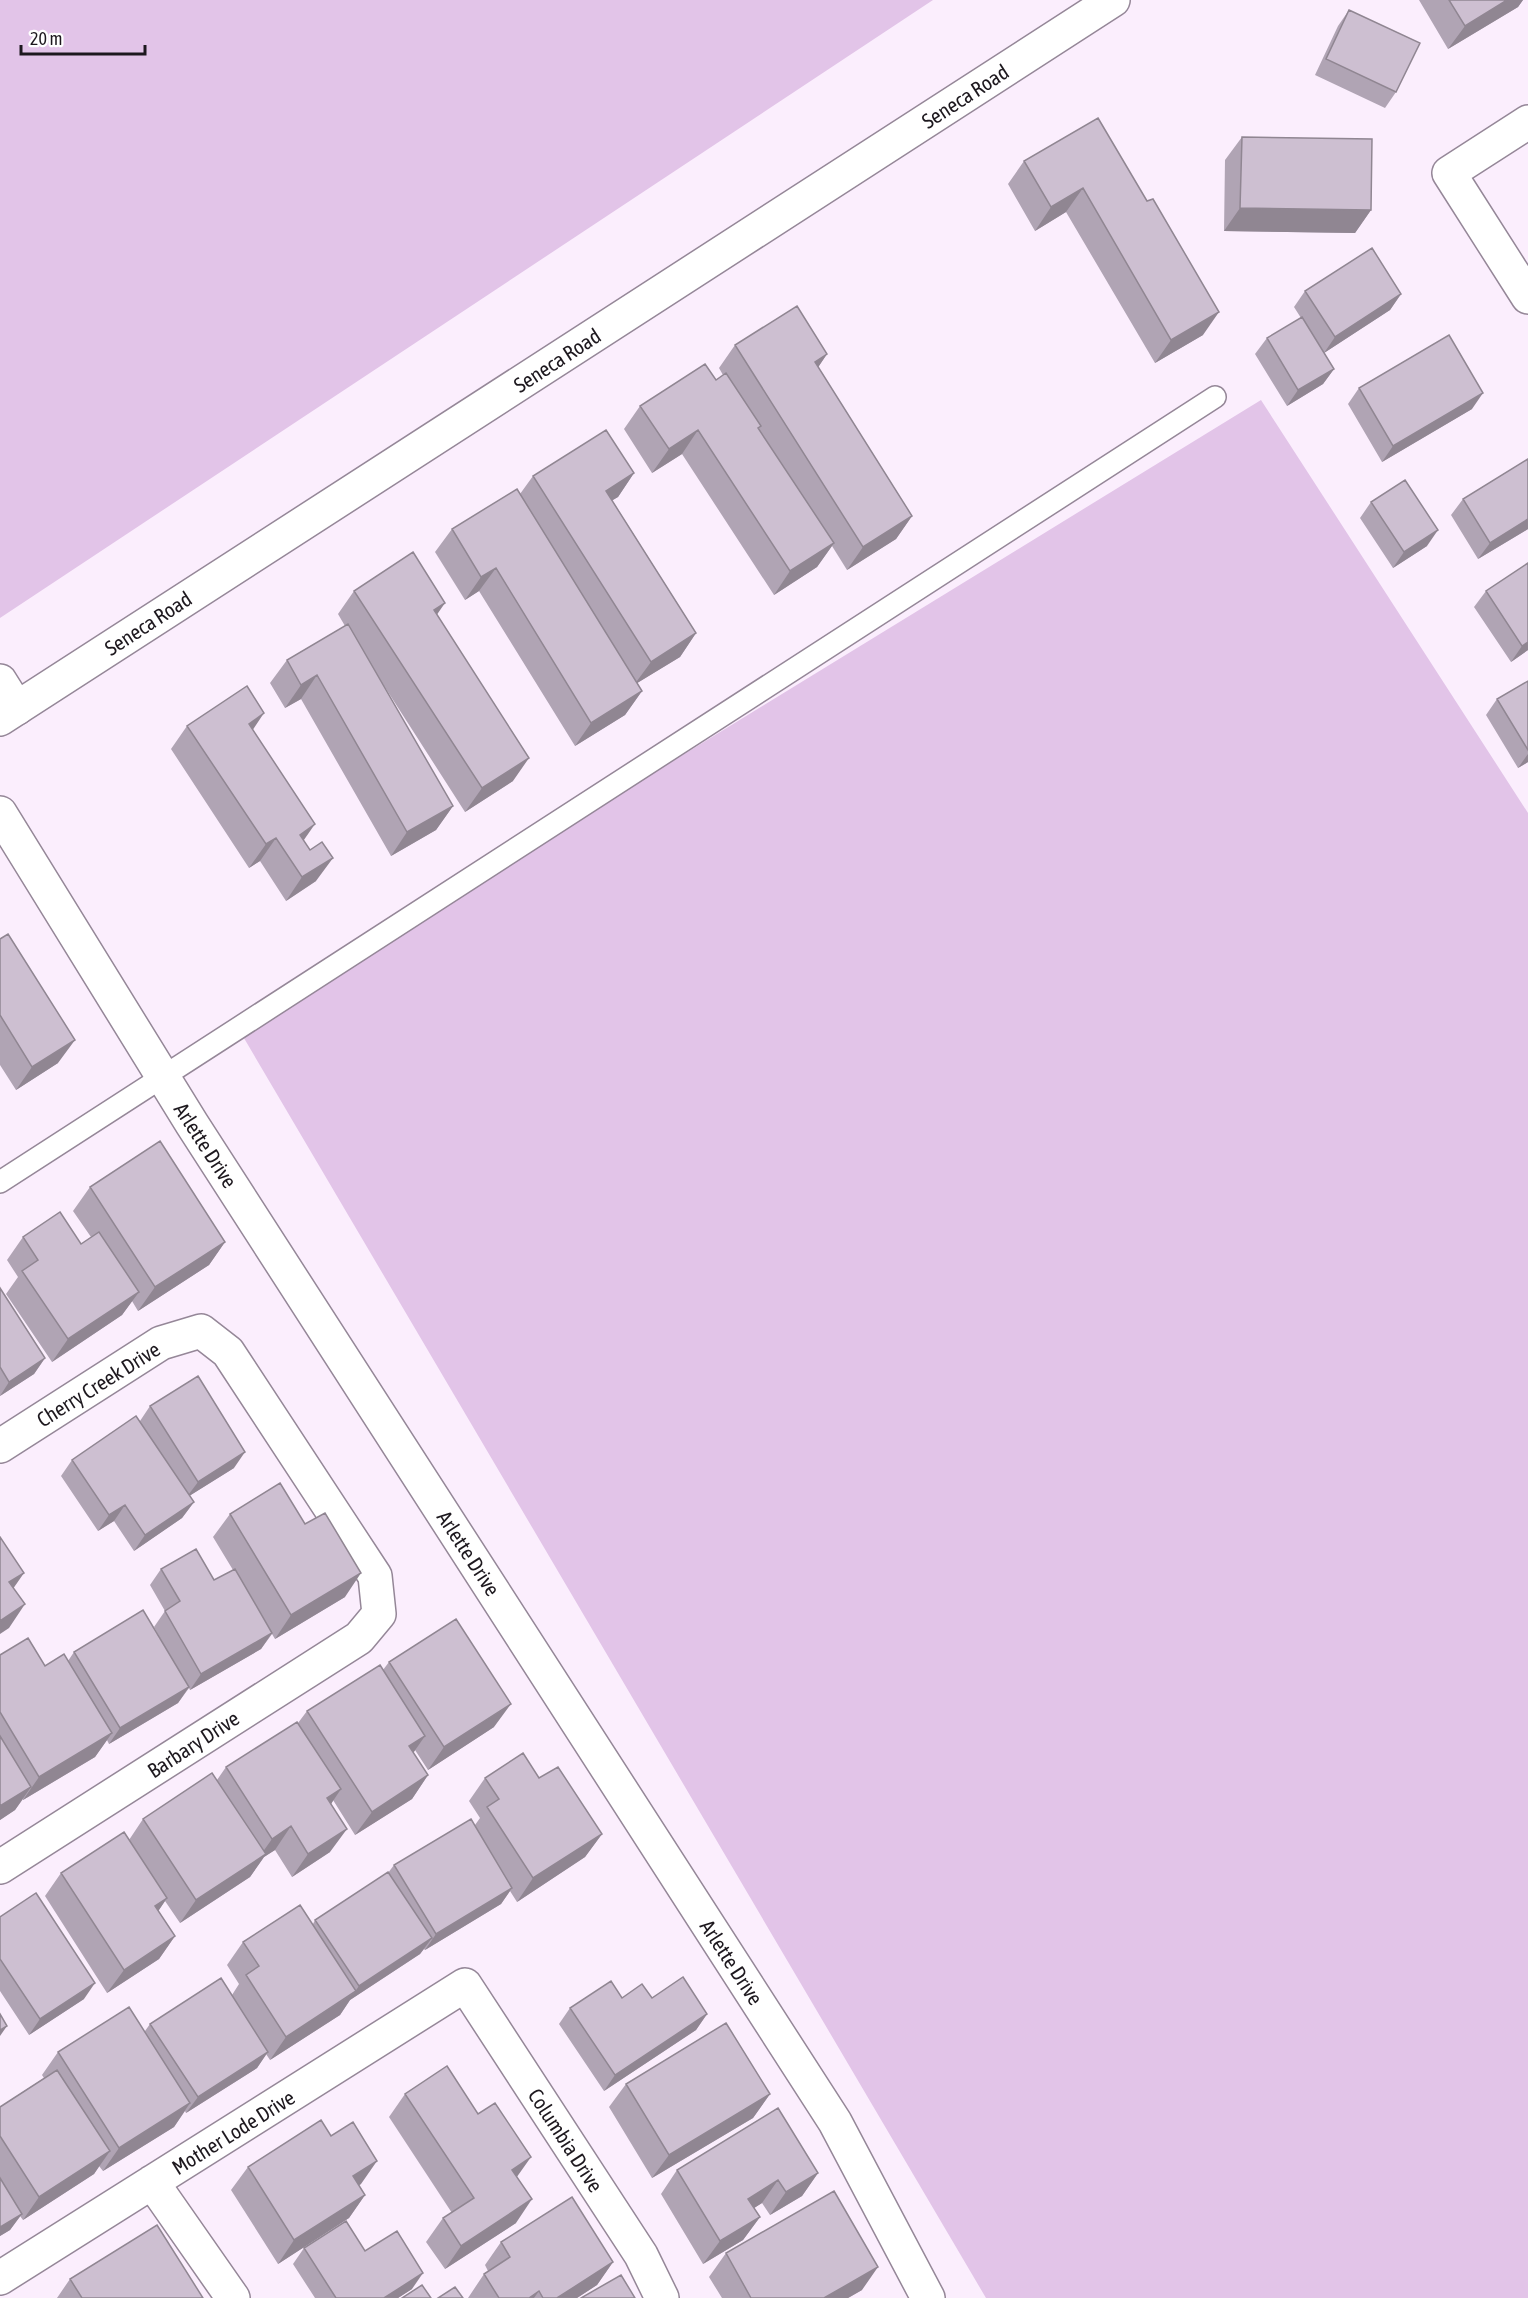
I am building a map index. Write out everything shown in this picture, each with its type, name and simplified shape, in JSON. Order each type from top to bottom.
[{"type":"street","name":"Seneca Road","points":[[8,714],[1113,0]]},
{"type":"street","points":[[1528,122],[1449,173],[1528,297]]},
{"type":"street","points":[[0,681],[8,714]]},
{"type":"street","name":"Arlette Drive","points":[[0,813],[163,1077],[835,2122],[928,2298]]},
{"type":"street","name":"Cherry Creek Drive","points":[[0,1446],[161,1343],[201,1331],[228,1352],[375,1576],[379,1614]]},
{"type":"street","name":"Barbary Drive","points":[[0,1868],[359,1638],[379,1614]]},
{"type":"street","name":"Mother Lode Drive","points":[[0,2278],[465,1985]]},
{"type":"street","name":"Columbia Drive","points":[[465,1985],[640,2255],[662,2298]]},
{"type":"street","points":[[152,2182],[233,2298]]},
{"type":"lane","points":[[0,1182],[1215,397]]},
{"type":"shaded area","points":[[0,0],[933,0],[0,618]]},
{"type":"shaded area","points":[[1261,400],[1528,813],[1528,2298],[986,2298],[238,1028]]},
{"type":"building","points":[[1449,0],[1507,0],[1465,26]]},
{"type":"building","points":[[1349,10],[1420,43],[1396,92],[1326,59]]},
{"type":"building","points":[[1098,118],[1147,201],[1153,199],[1219,312],[1171,340],[1083,188],[1051,207],[1024,161]]},
{"type":"building","points":[[1242,137],[1372,139],[1371,210],[1240,208]]},
{"type":"building","points":[[1372,248],[1401,294],[1335,337],[1305,291]]},
{"type":"building","points":[[797,306],[827,354],[815,362],[912,516],[863,547],[735,345]]},
{"type":"building","points":[[1302,317],[1334,369],[1298,390],[1267,338]]},
{"type":"building","points":[[1449,335],[1483,393],[1393,446],[1359,388]]},
{"type":"building","points":[[705,364],[716,380],[726,373],[761,426],[758,428],[834,543],[790,571],[698,430],[669,449],[640,406]]},
{"type":"building","points":[[606,430],[634,473],[606,491],[696,633],[651,662],[533,476]]},
{"type":"building","points":[[1528,459],[1528,519],[1490,543],[1463,499]]},
{"type":"building","points":[[1405,480],[1438,530],[1404,552],[1371,502]]},
{"type":"building","points":[[517,489],[642,691],[591,723],[496,568],[481,577],[452,529]]},
{"type":"building","points":[[413,552],[445,603],[434,610],[529,758],[482,788],[354,591]]},
{"type":"building","points":[[1528,563],[1528,642],[1522,646],[1486,591]]},
{"type":"building","points":[[348,624],[453,806],[407,832],[317,675],[301,685],[287,660]]},
{"type":"building","points":[[1528,681],[1528,750],[1497,699]]},
{"type":"building","points":[[247,686],[264,713],[249,724],[315,824],[300,835],[310,850],[322,842],[333,858],[302,877],[276,838],[266,844],[187,726]]},
{"type":"building","points":[[8,934],[75,1040],[32,1067],[0,1015],[0,939]]},
{"type":"building","points":[[160,1141],[225,1242],[155,1287],[90,1187]]},
{"type":"building","points":[[60,1212],[81,1244],[99,1232],[139,1292],[68,1339],[22,1271],[38,1260],[23,1237]]},
{"type":"building","points":[[0,1288],[45,1358],[9,1382],[0,1367]]},
{"type":"building","points":[[198,1376],[245,1452],[198,1482],[150,1406]]},
{"type":"building","points":[[136,1416],[194,1502],[145,1535],[125,1505],[109,1515],[72,1460]]},
{"type":"building","points":[[280,1483],[305,1524],[325,1513],[361,1573],[291,1615],[230,1514]]},
{"type":"building","points":[[0,1537],[24,1573],[9,1582],[25,1604],[0,1621]]},
{"type":"building","points":[[196,1549],[214,1580],[235,1569],[272,1633],[201,1674],[165,1611],[180,1601],[161,1569]]},
{"type":"building","points":[[143,1610],[189,1687],[120,1728],[74,1652]]},
{"type":"building","points":[[456,1619],[511,1704],[444,1747],[389,1662]]},
{"type":"building","points":[[28,1638],[45,1666],[64,1654],[112,1733],[39,1777],[0,1712],[0,1655]]},
{"type":"building","points":[[380,1665],[425,1736],[409,1746],[428,1775],[372,1812],[307,1711]]},
{"type":"building","points":[[297,1722],[341,1789],[327,1798],[347,1829],[308,1854],[291,1826],[272,1839],[226,1767]]},
{"type":"building","points":[[0,1736],[31,1787],[0,1806]]},
{"type":"building","points":[[523,1753],[539,1778],[558,1767],[602,1834],[533,1878],[487,1807],[499,1799],[485,1778]]},
{"type":"building","points":[[212,1773],[266,1854],[196,1900],[143,1819]]},
{"type":"building","points":[[471,1819],[512,1888],[436,1934],[394,1865]]},
{"type":"building","points":[[124,1832],[167,1898],[155,1906],[175,1936],[124,1970],[61,1873]]},
{"type":"building","points":[[388,1872],[432,1938],[359,1986],[315,1920]]},
{"type":"building","points":[[36,1893],[95,1983],[40,2019],[0,1959],[0,1917]]},
{"type":"building","points":[[300,1905],[356,1991],[286,2037],[246,1975],[259,1966],[243,1942]]},
{"type":"building","points":[[683,1977],[707,2014],[615,2075],[570,2008],[611,1981],[622,1998],[642,1984],[652,1998]]},
{"type":"building","points":[[221,1978],[268,2052],[198,2097],[150,2024]]},
{"type":"building","points":[[129,2007],[190,2103],[119,2148],[58,2052]]},
{"type":"building","points":[[0,2014],[7,2026],[0,2030]]},
{"type":"building","points":[[726,2023],[770,2094],[669,2155],[626,2084]]},
{"type":"building","points":[[447,2066],[478,2114],[495,2103],[531,2157],[512,2170],[532,2199],[461,2246],[443,2218],[474,2198],[405,2094]]},
{"type":"building","points":[[57,2070],[110,2151],[39,2197],[0,2136],[0,2107]]},
{"type":"building","points":[[778,2108],[818,2173],[786,2192],[778,2180],[748,2199],[760,2217],[720,2241],[677,2170]]},
{"type":"building","points":[[321,2120],[331,2136],[353,2122],[377,2161],[353,2176],[365,2195],[294,2240],[248,2167]]},
{"type":"building","points":[[0,2178],[22,2214],[0,2227]]},
{"type":"building","points":[[834,2191],[878,2267],[824,2298],[751,2298],[726,2253]]},
{"type":"building","points":[[572,2197],[613,2262],[557,2298],[543,2298],[539,2291],[529,2298],[499,2298],[484,2274],[510,2257],[501,2242]]},
{"type":"building","points":[[346,2221],[365,2251],[397,2231],[423,2273],[384,2298],[336,2298],[304,2248]]},
{"type":"building","points":[[157,2225],[203,2298],[82,2298],[70,2279]]},
{"type":"building","points":[[621,2275],[635,2298],[581,2298]]},
{"type":"building","points":[[422,2285],[431,2298],[402,2298]]},
{"type":"building","points":[[455,2287],[463,2298],[438,2298]]}]
